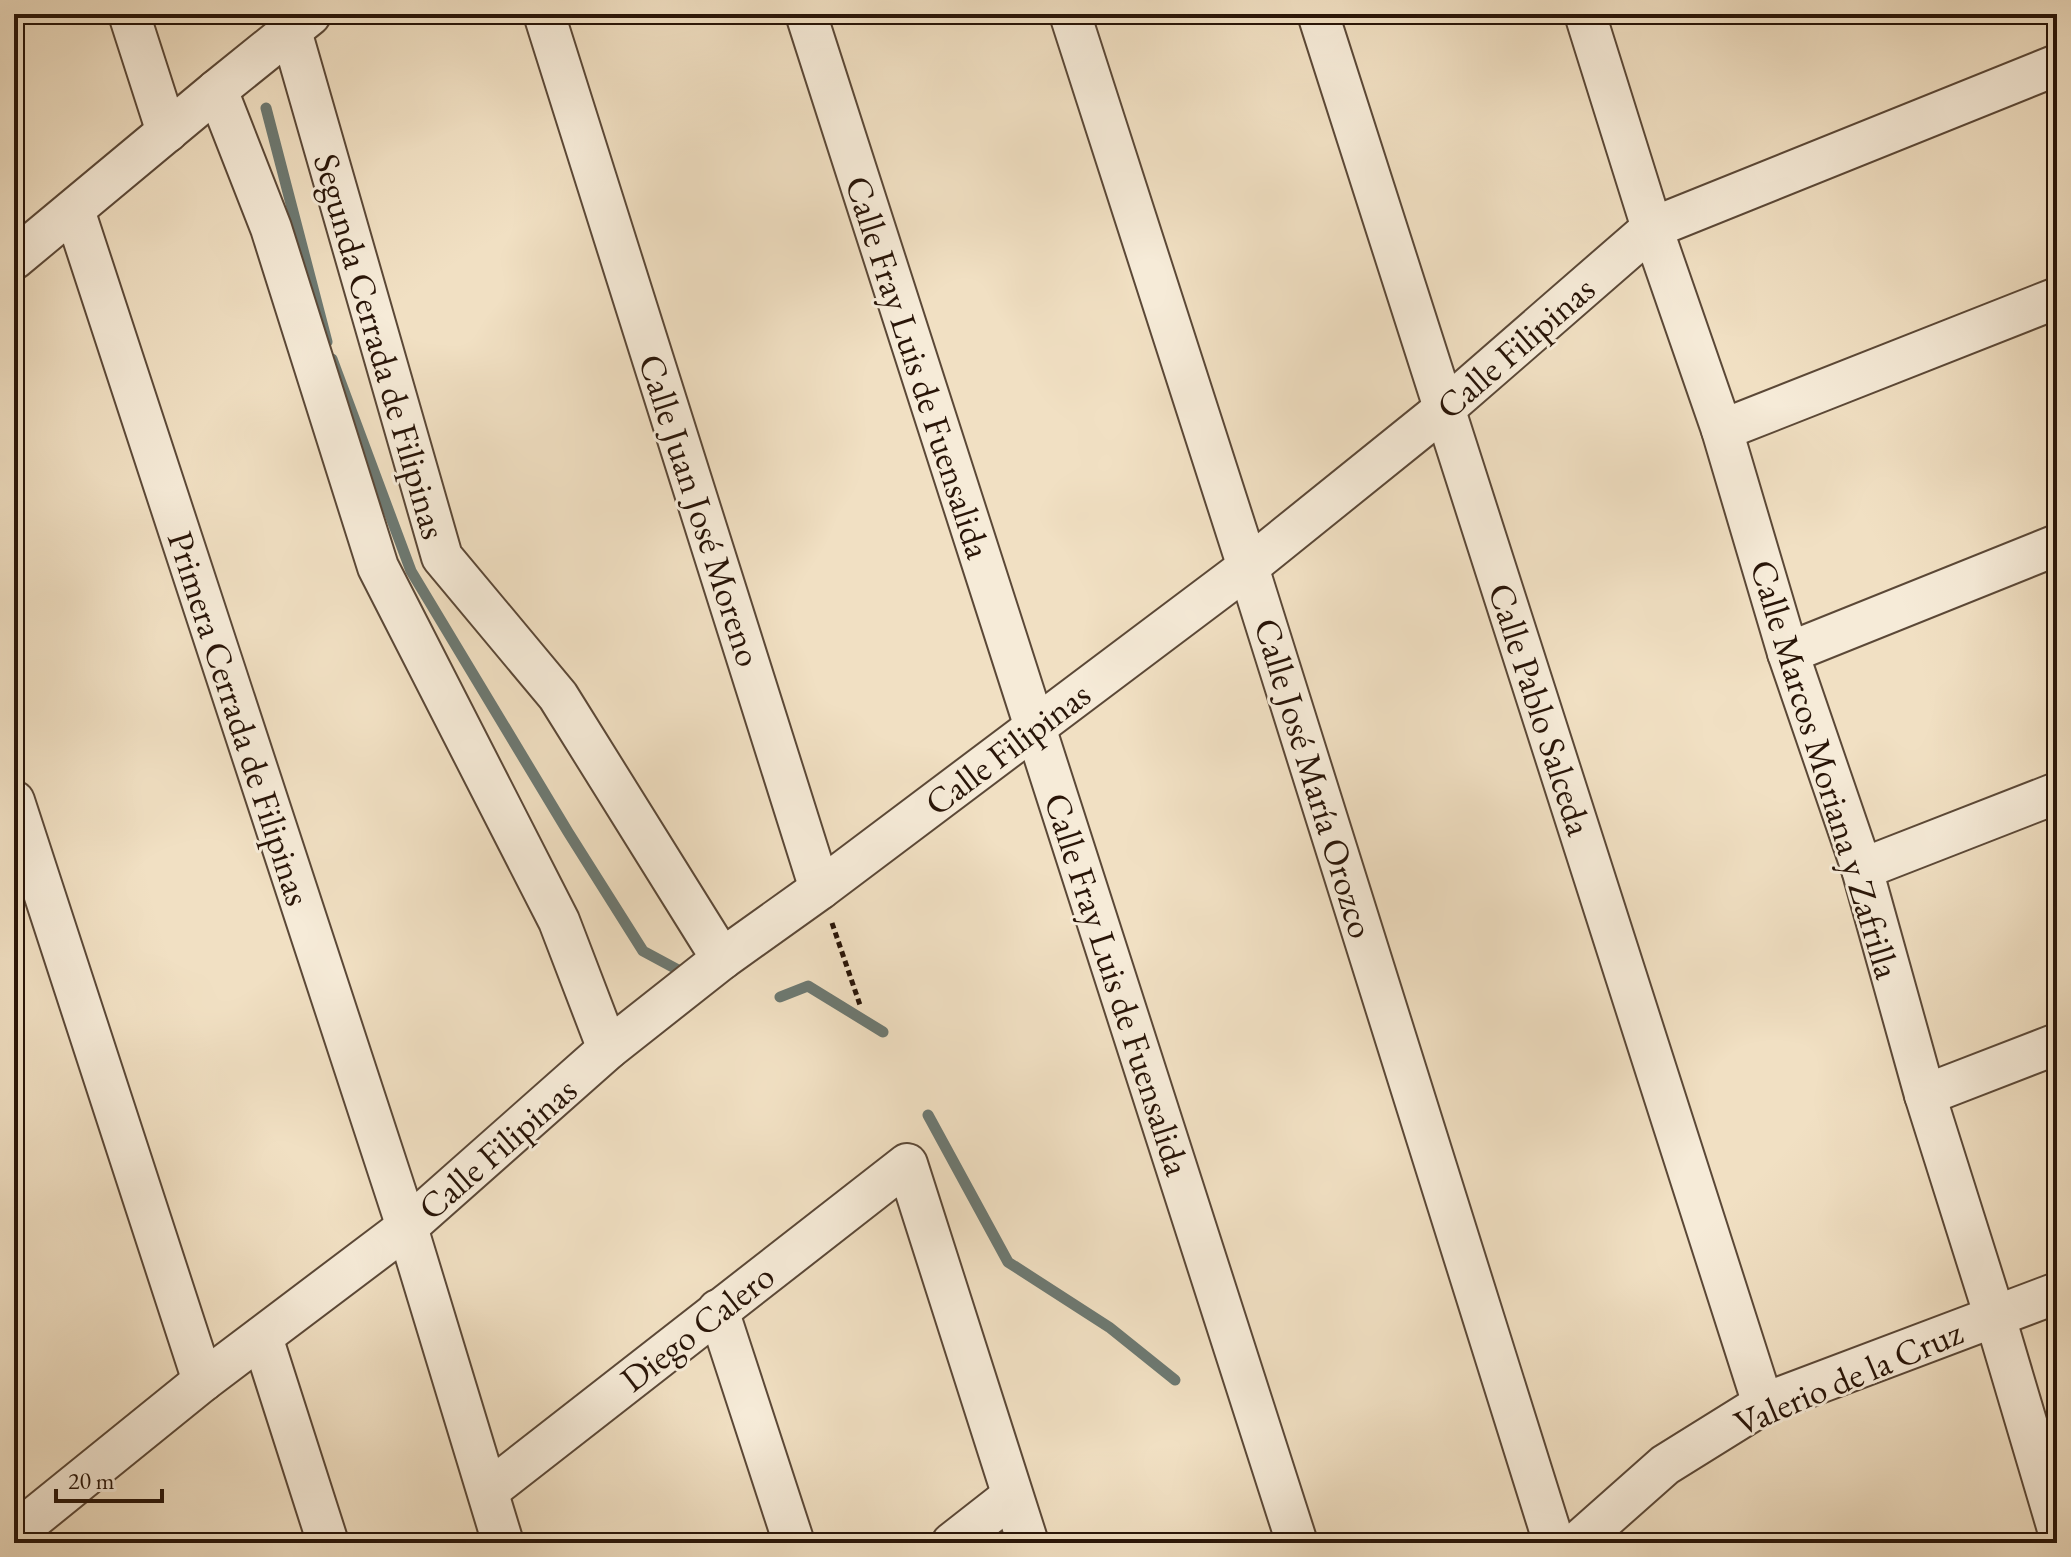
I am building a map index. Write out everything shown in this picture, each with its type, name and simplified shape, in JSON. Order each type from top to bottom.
[{"type":"street","points":[[129,14],[167,132]]},
{"type":"street","name":"Calle Juan José Moreno","points":[[544,14],[820,889]]},
{"type":"street","name":"Calle Fray Luis de Fuensalida","points":[[806,14],[1297,1543]]},
{"type":"street","name":"Calle José María Orozco","points":[[1070,14],[1248,567],[1554,1543]]},
{"type":"street","name":"Calle Pablo Salceda","points":[[1318,14],[1763,1404]]},
{"type":"street","name":"Calle Marcos Moriana y Zafrilla","points":[[1585,14],[1652,228],[1722,430],[1788,653],[1862,869],[1925,1095],[2057,1526]]},
{"type":"street","points":[[14,259],[302,22]]},
{"type":"street","name":"Segunda Cerrada de Filipinas","points":[[302,22],[442,557],[558,696],[722,959]]},
{"type":"street","name":"Calle Filipinas","points":[[14,1534],[203,1381],[407,1227],[608,1049],[722,959],[820,889],[1248,567],[1444,409],[1652,228],[2057,65]]},
{"type":"street","name":"Segunda Cerrada de Filipinas","points":[[217,90],[271,228],[378,567],[559,921],[608,1049]]},
{"type":"street","name":"Primera Cerrada de Filipinas","points":[[74,210],[407,1227],[503,1543]]},
{"type":"street","points":[[1722,430],[2057,298]]},
{"type":"street","points":[[1788,653],[2057,545]]},
{"type":"street","points":[[1862,869],[2057,793]]},
{"type":"street","points":[[14,801],[203,1381]]},
{"type":"street","points":[[1925,1095],[2057,1044]]},
{"type":"street","name":"Diego Calero","points":[[488,1491],[907,1164],[1012,1496]]},
{"type":"street","name":"Valerio de la Cruz","points":[[1577,1543],[1665,1465],[1763,1404],[2057,1293]]},
{"type":"street","points":[[718,1310],[794,1543]]},
{"type":"street","points":[[262,1337],[328,1543]]},
{"type":"street","points":[[952,1543],[1012,1496],[1028,1543]]},
{"type":"path","points":[[820,889],[860,1005]]},
{"type":"waterway","points":[[266,108],[327,342]]},
{"type":"waterway","points":[[332,359],[411,571],[643,951],[682,972]]},
{"type":"waterway","points":[[780,997],[808,986],[883,1032]]},
{"type":"waterway","points":[[928,1115],[1008,1262],[1109,1327],[1175,1380]]}]
